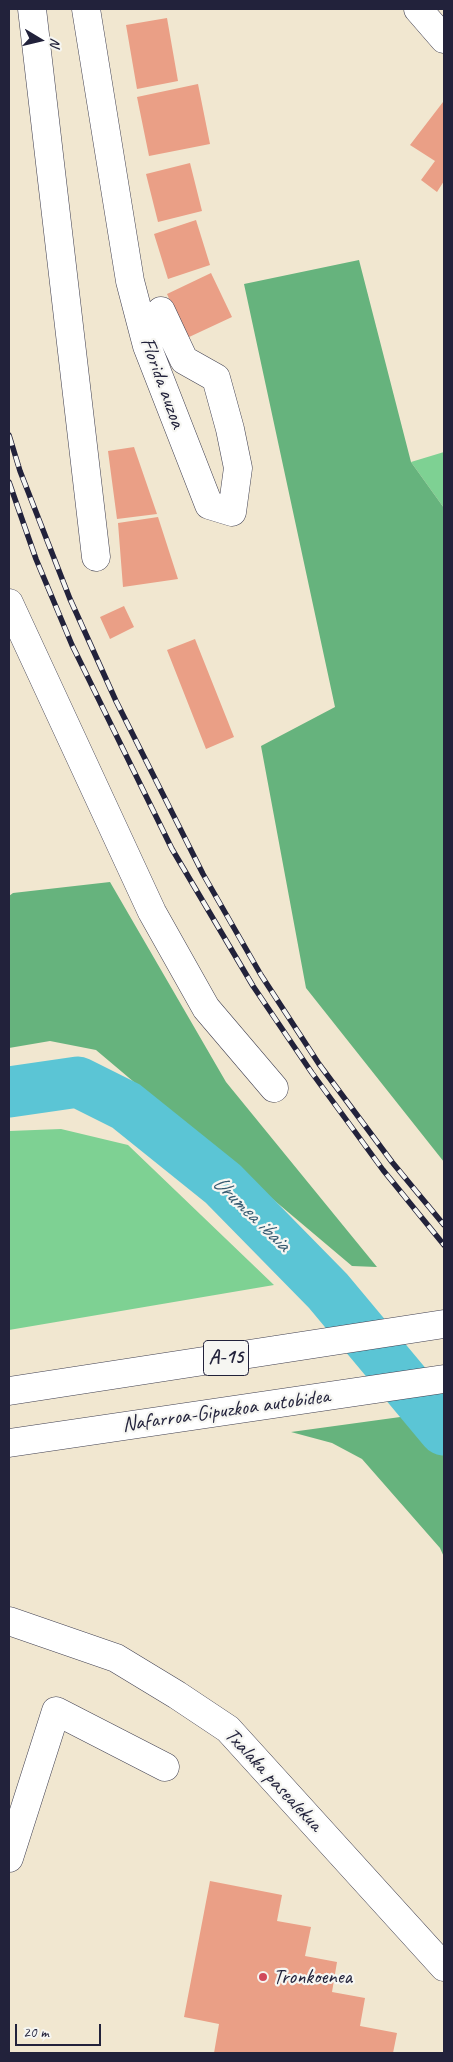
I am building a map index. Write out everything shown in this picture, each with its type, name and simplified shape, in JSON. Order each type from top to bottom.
[{"type":"main road","points":[[32,9],[96,557]]},
{"type":"main road","name":"Florida auzoa","points":[[86,9],[130,281],[147,346],[209,505],[232,512],[238,468],[216,378],[184,360],[162,311]]},
{"type":"main road","points":[[418,9],[444,39]]},
{"type":"main road","points":[[9,603],[152,912],[206,1008],[274,1088]]},
{"type":"main road","name":"A-15","points":[[9,1391],[444,1324]]},
{"type":"main road","name":"Nafarroa-Gipuzkoa autobidea","points":[[9,1444],[444,1378]]},
{"type":"main road","name":"Txalaka pasealekua","points":[[9,1621],[116,1658],[228,1729],[444,1967]]},
{"type":"main road","points":[[9,1858],[56,1711],[165,1766]]},
{"type":"green space","points":[[359,260],[411,462],[444,508],[444,1162],[306,988],[261,746],[335,707],[244,284]]},
{"type":"green space","points":[[444,452],[444,508],[411,462]]},
{"type":"green space","points":[[110,882],[226,1082],[377,1267],[352,1266],[96,1050],[50,1041],[9,1048],[9,896],[13,893]]},
{"type":"green space","points":[[61,1129],[128,1145],[274,1285],[9,1330],[9,1131]]},
{"type":"green space","points":[[444,1411],[444,1557],[440,1548],[362,1459],[332,1443],[291,1432]]},
{"type":"building","points":[[167,18],[178,81],[137,89],[126,25]]},
{"type":"building","points":[[198,84],[210,144],[149,156],[137,97]]},
{"type":"building","points":[[443,102],[444,181],[437,192],[421,180],[435,161],[410,145]]},
{"type":"building","points":[[190,163],[202,211],[158,222],[146,174]]},
{"type":"building","points":[[196,220],[210,265],[168,279],[154,234]]},
{"type":"building","points":[[211,273],[232,317],[187,338],[167,294]]},
{"type":"building","points":[[134,447],[157,514],[117,519],[108,451]]},
{"type":"building","points":[[158,517],[178,579],[123,587],[118,523]]},
{"type":"building","points":[[124,606],[134,627],[110,639],[100,617]]},
{"type":"building","points":[[195,639],[234,737],[206,749],[167,650]]},
{"type":"building","name":"Tronkoenea","points":[[210,1881],[282,1895],[277,1921],[311,1927],[305,1956],[337,1962],[332,1992],[365,1998],[360,2026],[397,2033],[393,2053],[214,2053],[219,2024],[184,2017]]},
{"type":"waterway","name":"Urumea ibaia","points":[[9,1092],[78,1082],[126,1106],[223,1184],[328,1291],[444,1430]]},
{"type":"railway","points":[[9,435],[20,471],[70,599],[116,701],[203,874],[261,975],[319,1064],[392,1162],[444,1225]]},
{"type":"railway","points":[[9,482],[36,559],[72,645],[172,849],[253,986],[312,1073],[383,1170],[444,1245]]},
{"type":"place","name":"Tronkoenea","points":[[263,1977]]}]
